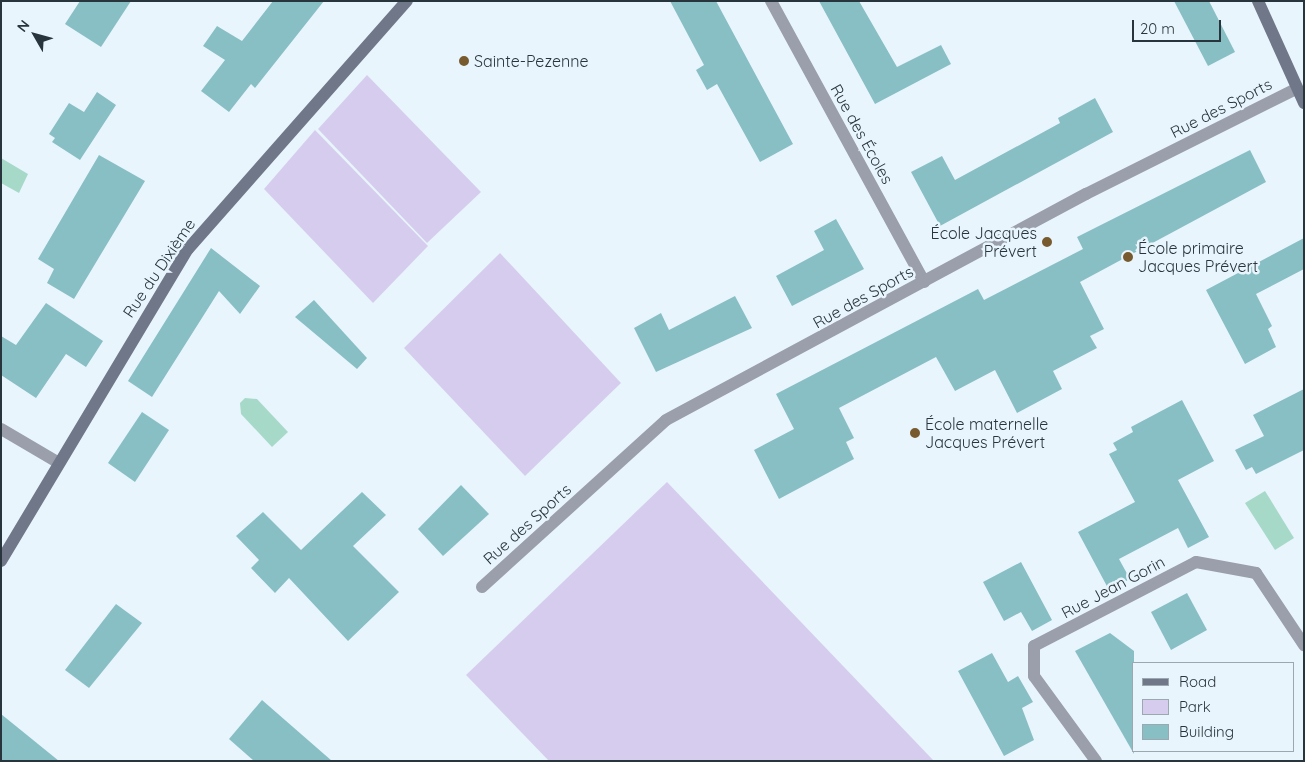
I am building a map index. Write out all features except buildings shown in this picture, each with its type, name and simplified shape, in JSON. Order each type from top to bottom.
[{"type":"street","name":"Rue du Dixième","points":[[1,561],[188,249],[407,1]]},
{"type":"street","name":"Rue des Écoles","points":[[771,1],[924,282]]},
{"type":"street","points":[[1258,1],[1296,89],[1304,103]]},
{"type":"street","name":"Rue des Sports","points":[[482,587],[666,420],[1086,194],[1296,89]]},
{"type":"street","points":[[1,429],[59,463]]},
{"type":"street","name":"Rue Jean Gorin","points":[[1096,761],[1034,676],[1034,646],[1196,562],[1256,573],[1304,645]]},
{"type":"green space","points":[[367,75],[481,192],[427,243],[318,129]]},
{"type":"green space","points":[[315,130],[428,246],[373,303],[264,189]]},
{"type":"green space","points":[[500,253],[621,383],[525,476],[404,348]]},
{"type":"green space","points":[[667,482],[934,761],[549,761],[466,675]]},
{"type":"shaded area","points":[[1,158],[28,174],[19,193],[1,183]]},
{"type":"shaded area","points":[[245,398],[257,399],[288,432],[272,447],[241,414],[240,403]]},
{"type":"shaded area","points":[[1265,491],[1294,538],[1275,550],[1245,503]]},
{"type":"place","name":"Sainte-Pezenne","points":[[464,61]]},
{"type":"place","name":"École Jacques Prévert","points":[[1047,242]]},
{"type":"place","name":"École primaire Jacques Prévert","points":[[1128,257]]},
{"type":"place","name":"École maternelle Jacques Prévert","points":[[915,433]]}]
